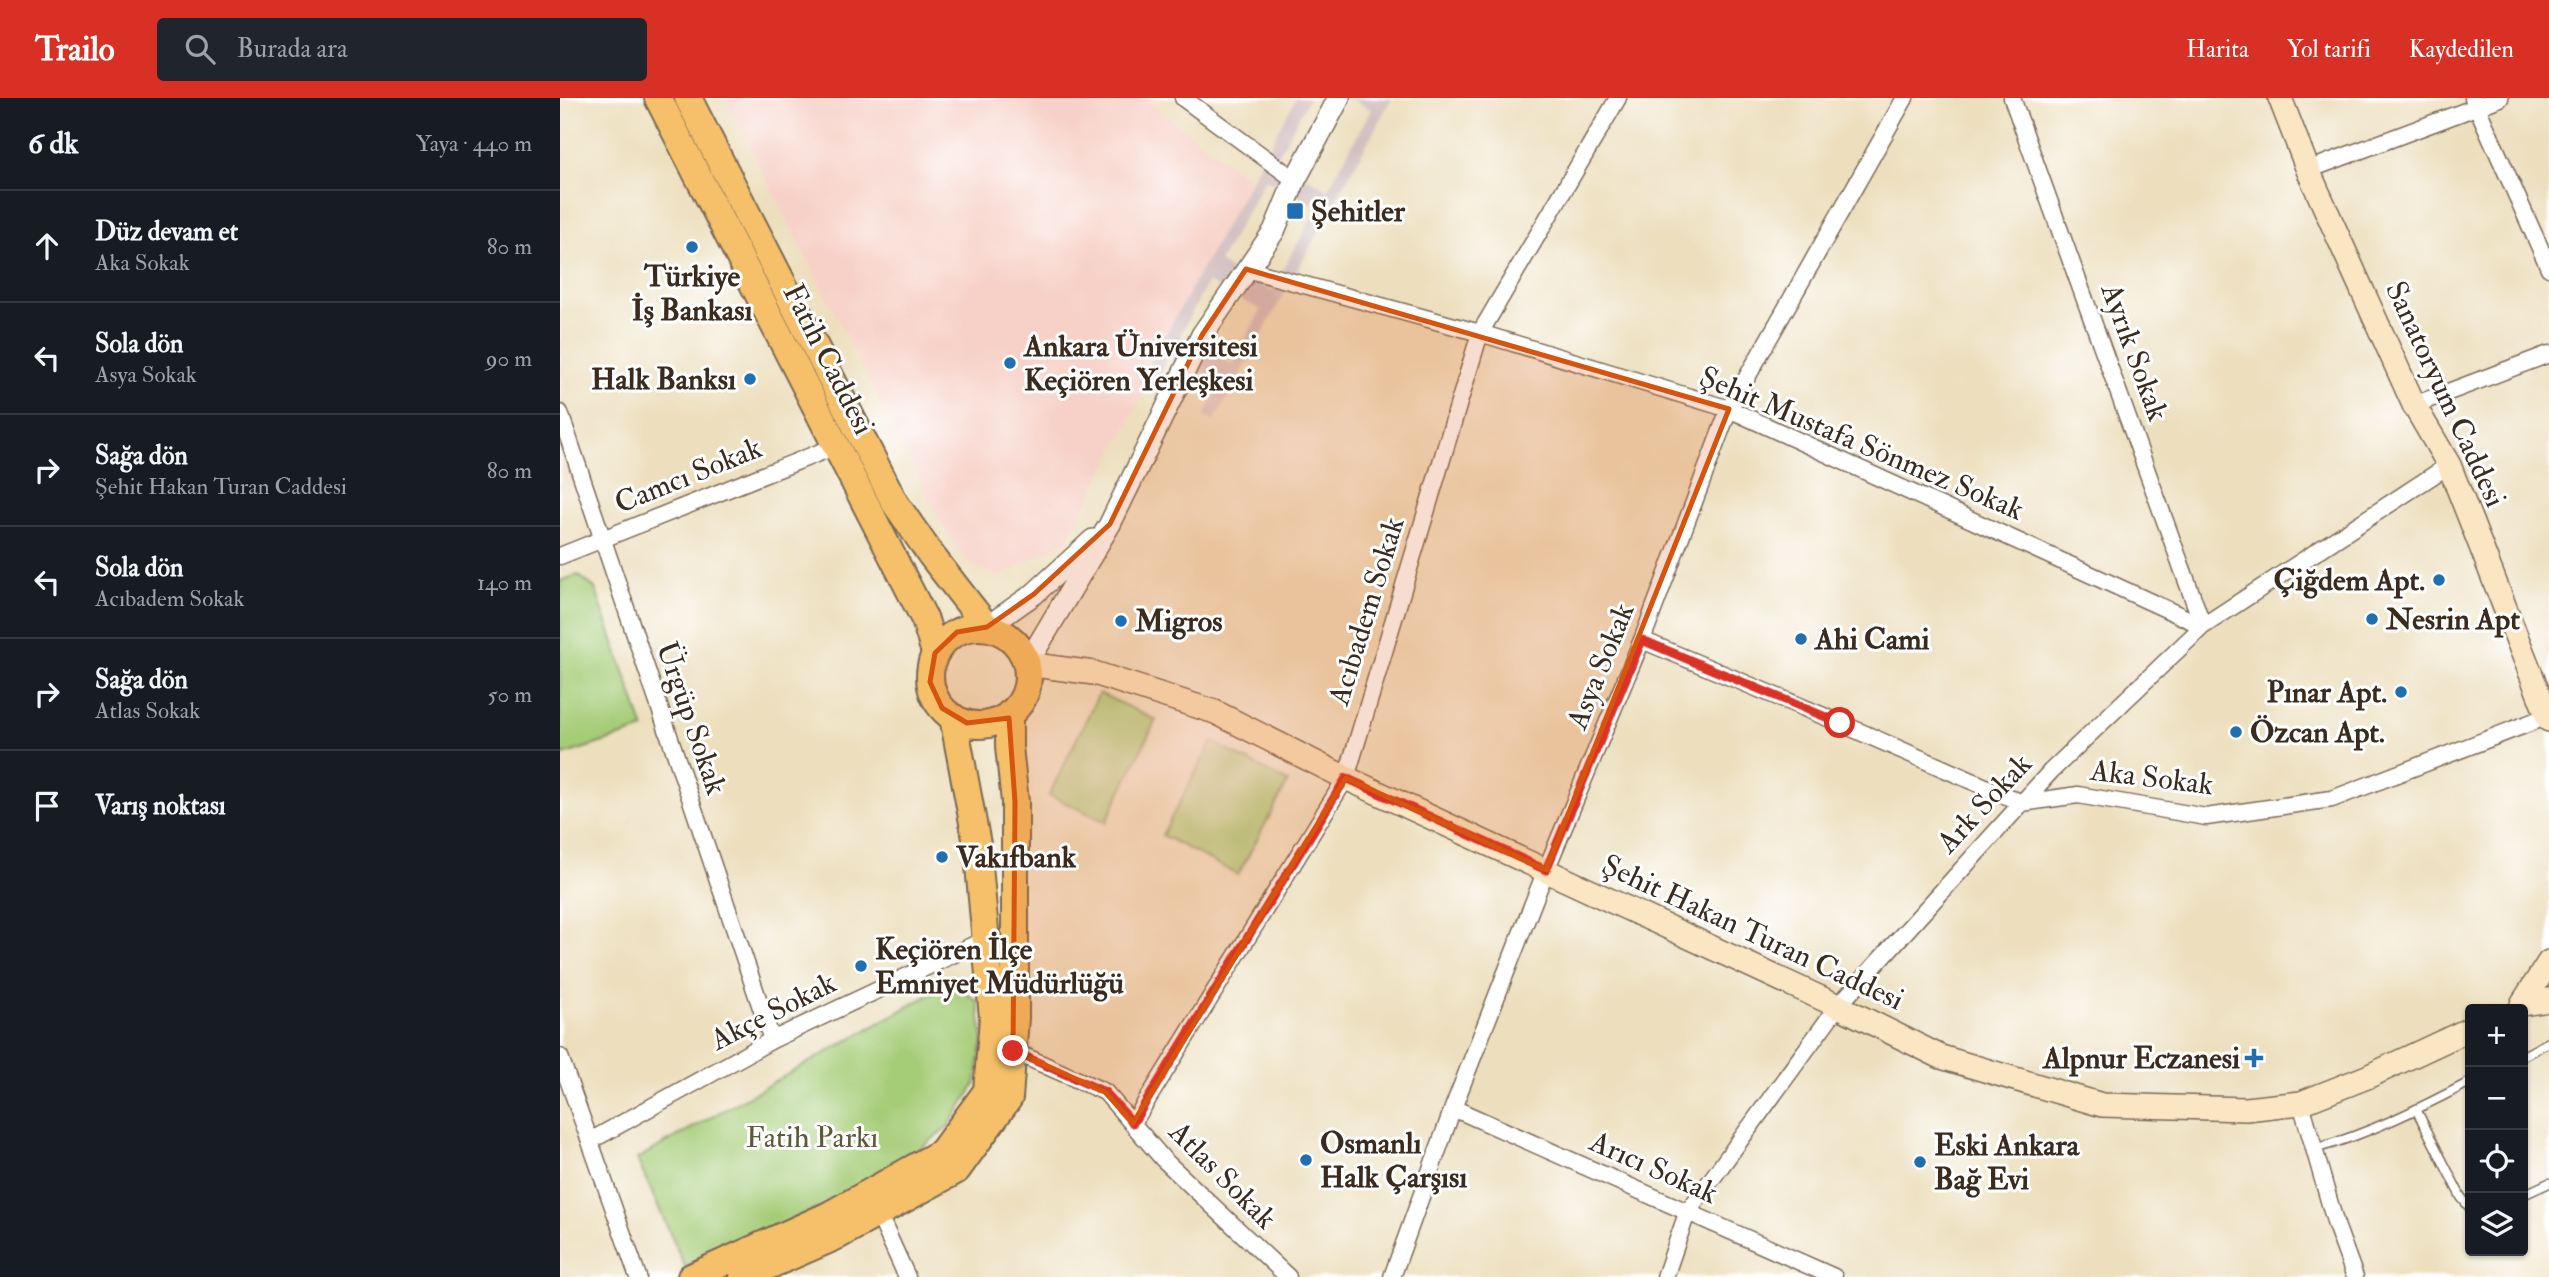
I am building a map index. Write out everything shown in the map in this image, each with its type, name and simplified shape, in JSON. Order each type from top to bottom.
[{"type":"main road","name":"Fatih Caddesi","points":[[658,98],[925,620],[935,653]]},
{"type":"main road","name":"Fatih Caddesi","points":[[688,98],[895,503],[987,628]]},
{"type":"main road","name":"Sanatoryum Caddesi","points":[[2280,98],[2308,170],[2414,405],[2449,465],[2548,718]]},
{"type":"main road","points":[[972,627],[987,628],[1001,632],[1013,640],[1027,664],[1028,678],[1019,704],[1009,714],[982,724],[967,723],[942,708],[934,696],[930,682],[931,667],[935,653],[943,641],[972,627]]},
{"type":"main road","name":"Şehit Hakan Turan Caddesi","points":[[1027,664],[1094,674],[1215,712],[1346,778],[1838,1006],[1941,1057],[2102,1105],[2246,1109],[2301,1103],[2367,1077],[2465,1031]]},
{"type":"main road","points":[[743,1277],[837,1236],[957,1170],[1009,1098],[1015,1018],[1015,802],[1009,747],[1009,714]]},
{"type":"main road","points":[[691,1277],[827,1216],[942,1152],[987,1091],[993,1018],[978,844],[953,717]]},
{"type":"main road","points":[[2519,1004],[2549,962]]},
{"type":"main road","points":[[2522,1004],[2549,986]]},
{"type":"main road","points":[[2528,1005],[2549,1000]]},
{"type":"street","points":[[1183,98],[1295,180]]},
{"type":"street","points":[[1027,664],[1110,524],[1202,335],[1274,232],[1295,180],[1339,98]]},
{"type":"street","name":"Acıbadem Sokak","points":[[1133,1123],[1346,778],[1480,333],[1618,98]]},
{"type":"street","name":"Asya Sokak","points":[[1392,1277],[1453,1108],[1546,870],[1642,640],[1730,410],[1905,98]]},
{"type":"street","name":"Ayrık Sokak","points":[[2011,98],[2203,626]]},
{"type":"street","points":[[2308,170],[2475,103],[2500,98]]},
{"type":"street","points":[[2475,103],[2549,268]]},
{"type":"street","name":"Şehit Mustafa Sönmez Sokak","points":[[1246,269],[1480,333],[1730,410],[2203,626]]},
{"type":"street","points":[[2414,405],[2549,354]]},
{"type":"street","name":"Ürgüp Sokak","points":[[560,413],[772,1040]]},
{"type":"street","name":"Camcı Sokak","points":[[560,556],[836,446]]},
{"type":"street","name":"Ark Sokak","points":[[1665,1277],[1687,1213],[1838,1006],[2051,771],[2203,626],[2449,465]]},
{"type":"street","points":[[987,628],[1034,594],[1110,524]]},
{"type":"street","points":[[1642,640],[2022,803]]},
{"type":"street","name":"Aka Sokak","points":[[2022,803],[2078,795],[2206,817],[2332,799],[2548,718]]},
{"type":"street","name":"Akçe Sokak","points":[[590,1141],[772,1040],[986,939]]},
{"type":"street","name":"Atlas Sokak","points":[[1013,1051],[1105,1092],[1163,1159],[1288,1277]]},
{"type":"street","points":[[560,1057],[638,1277]]},
{"type":"street","points":[[2301,1103],[2336,1225],[2355,1277]]},
{"type":"street","name":"Arıcı Sokak","points":[[1453,1108],[1834,1277]]},
{"type":"street","points":[[878,1213],[907,1277]]},
{"type":"lane","points":[[2528,1053],[2549,1042]]},
{"type":"lane","points":[[2314,1149],[2342,1142],[2416,1110],[2465,1085]]},
{"type":"lane","points":[[2416,1110],[2465,1202]]},
{"type":"lane","points":[[2527,1193],[2549,1183]]},
{"type":"highlighted area","points":[[1246,269],[1729,409],[1546,870],[1346,778],[1133,1123],[1105,1092],[1013,1051],[1015,802],[1009,718],[967,723],[942,708],[930,682],[935,653],[957,632],[987,627],[1034,594],[1110,524],[1202,335]]},
{"type":"shaded area","name":"Ankara Üniversitesi Keçiören Yerleşkesi","points":[[725,98],[1144,98],[1248,178],[1244,206],[1066,542],[998,577],[965,561],[940,520]]},
{"type":"shaded area","points":[[1296,98],[1309,98],[1275,161],[1328,189],[1371,110],[1350,98],[1392,98],[1214,421],[1204,416],[1222,383],[1169,356],[1152,387],[1140,381]],"holes":[[[1265,179],[1318,207],[1271,291],[1259,284],[1264,270],[1239,275],[1219,262]],[[1208,282],[1261,310],[1232,364],[1180,335]]]},
{"type":"green space","points":[[578,575],[595,588],[644,729],[563,755],[560,750],[560,581]]},
{"type":"green space","points":[[1099,693],[1156,720],[1106,822],[1049,795]]},
{"type":"green space","points":[[1212,742],[1288,782],[1238,875],[1162,835]]},
{"type":"green space","name":"Fatih Parkı","points":[[952,982],[978,1002],[983,1040],[975,1085],[948,1127],[909,1157],[826,1205],[685,1267],[637,1159]]},
{"type":"place","name":"Şehitler","points":[[1295,211]]},
{"type":"place","name":"Türkiye İş Bankası","points":[[692,247]]},
{"type":"place","name":"Ankara Üniversitesi Keçiören Yerleşkesi","points":[[1010,363]]},
{"type":"place","name":"Halk Banksı","points":[[750,379]]},
{"type":"place","name":"Çiğdem Apt.","points":[[2439,580]]},
{"type":"place","name":"Nesrin Apt","points":[[2372,619]]},
{"type":"place","name":"Migros","points":[[1121,621]]},
{"type":"place","name":"Ahi Cami","points":[[1801,639]]},
{"type":"place","name":"Pınar Apt.","points":[[2401,692]]},
{"type":"place","name":"Özcan Apt.","points":[[2236,732]]},
{"type":"place","name":"Vakıfbank","points":[[942,857]]},
{"type":"place","name":"Keçiören İlçe Emniyet Müdürlüğü","points":[[861,966]]},
{"type":"place","name":"Alpnur Eczanesi","points":[[2254,1058]]},
{"type":"place","name":"Osmanlı Halk Çarşısı","points":[[1306,1160]]},
{"type":"place","name":"Eski Ankara Bağ Evi","points":[[1920,1162]]},
{"type":"route","points":[[1013,1051],[1105,1092],[1133,1123],[1346,778],[1546,870],[1642,640],[1840,723]]}]
